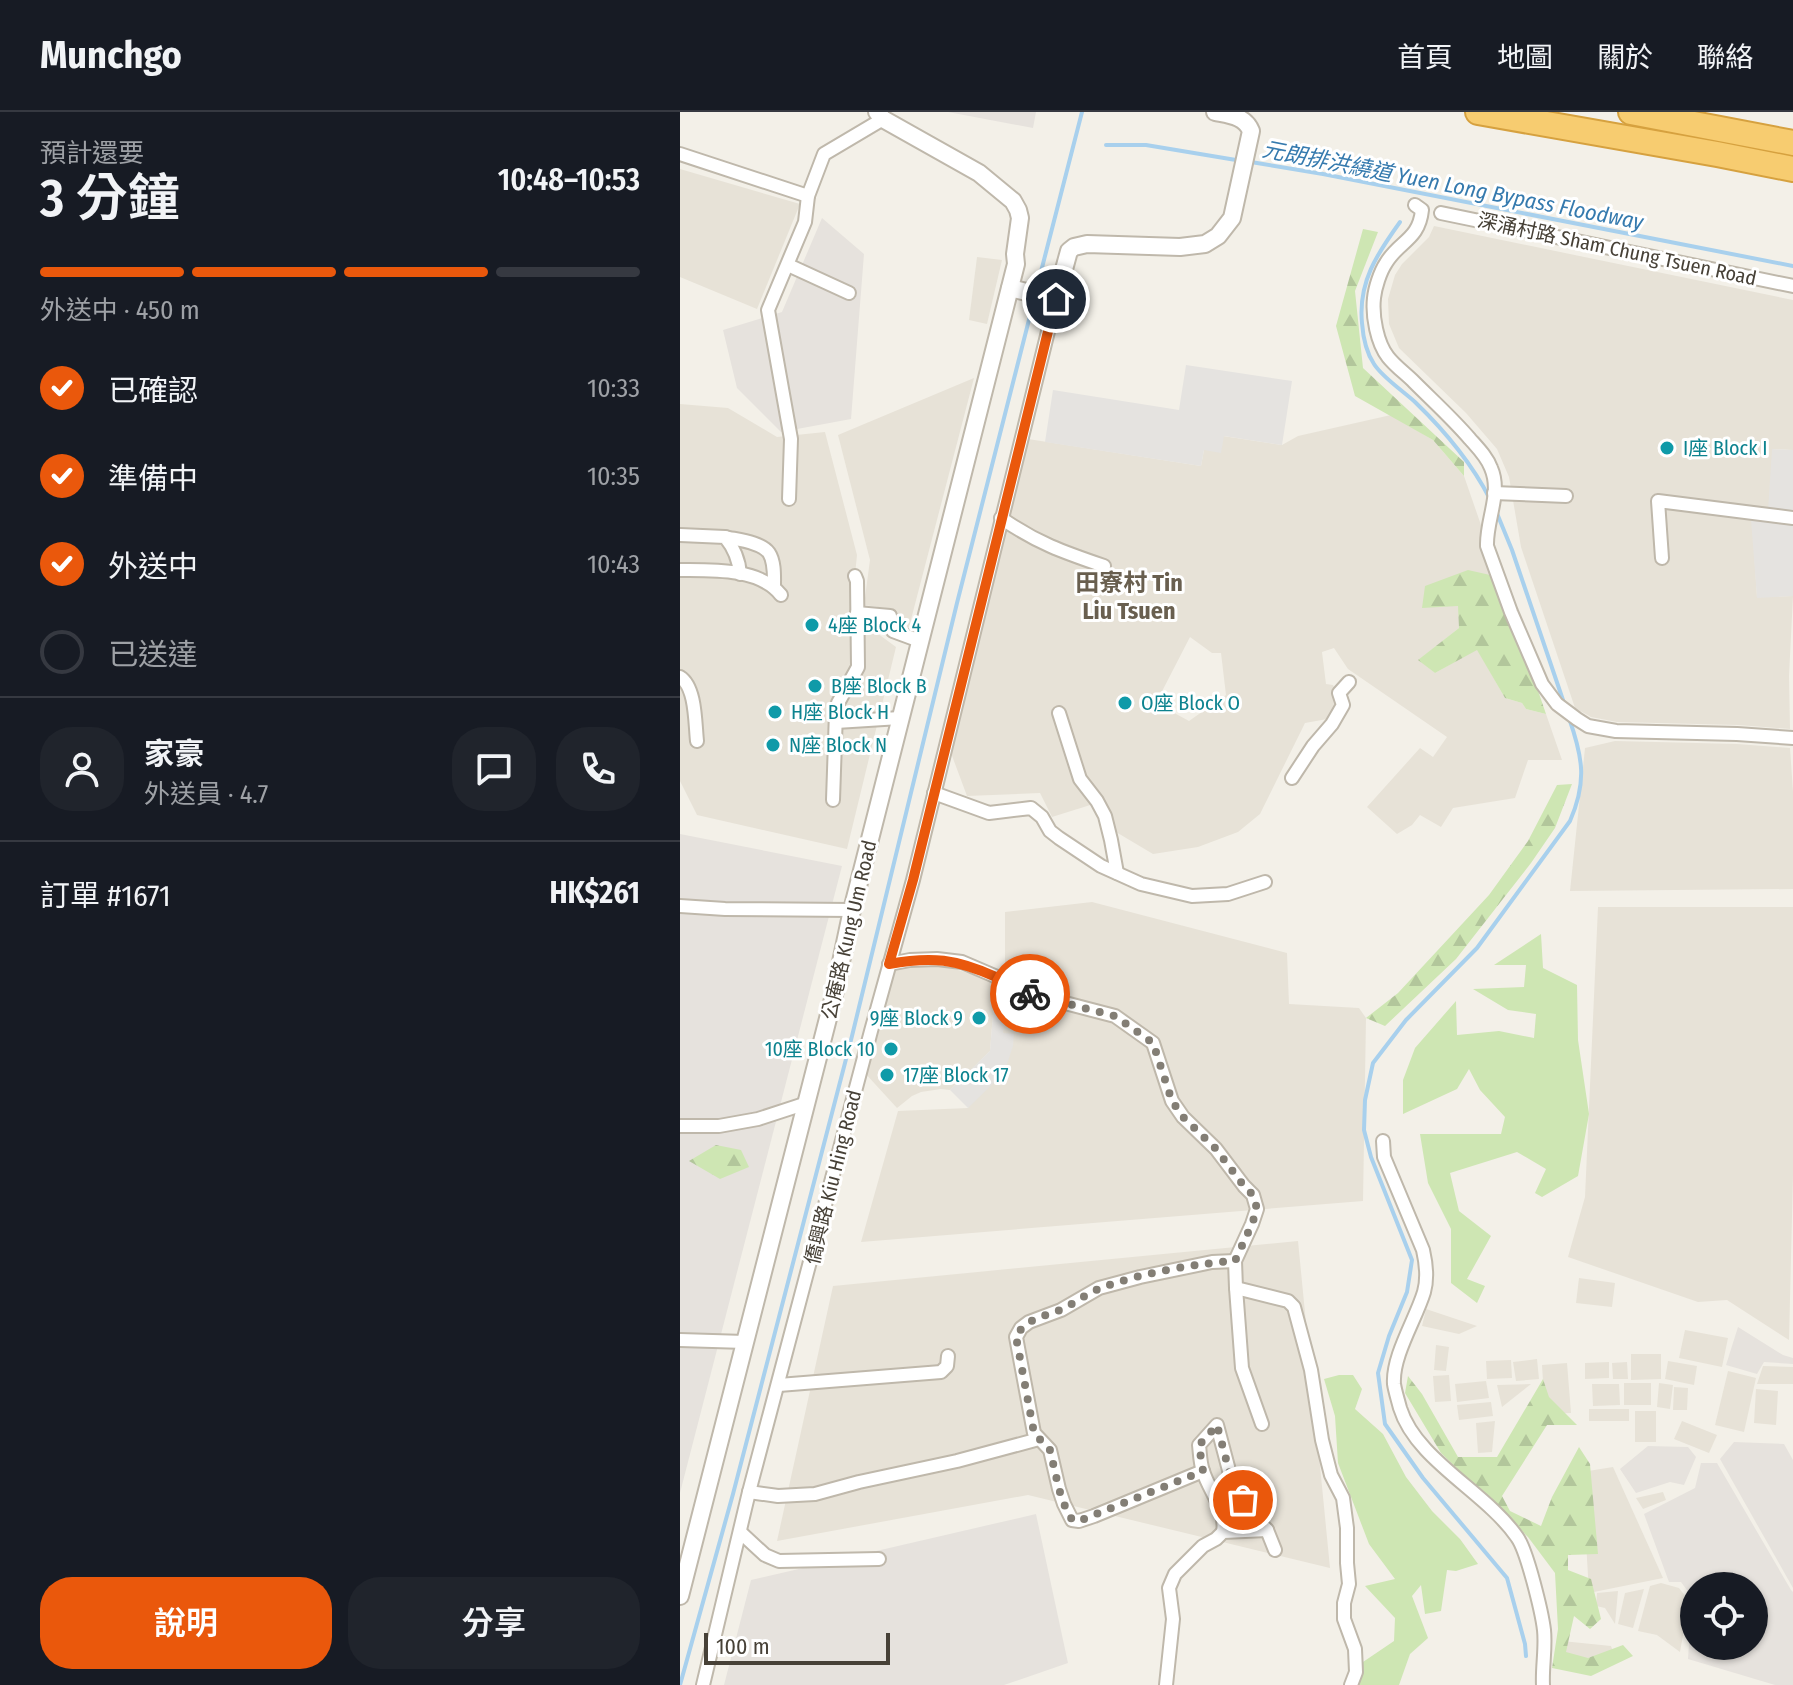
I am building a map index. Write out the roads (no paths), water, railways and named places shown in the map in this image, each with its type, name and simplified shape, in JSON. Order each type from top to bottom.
[{"type":"highway","points":[[1478,112],[1793,169]]},
{"type":"highway","points":[[1631,112],[1793,143]]},
{"type":"street","name":"僑興路 Kiu Hing Road","points":[[703,1685],[749,1492],[913,880],[1069,251],[1087,244],[1180,247],[1205,244],[1218,236],[1232,218],[1251,131],[1247,122],[1233,115],[1215,112]]},
{"type":"street","points":[[789,499],[791,439],[768,310],[805,222],[808,196],[824,154],[880,116]]},
{"type":"street","name":"公庵路 Kung Um Road","points":[[680,1596],[686,1544],[745,1342],[807,1103],[852,910],[1016,264],[1020,218],[1013,201],[979,173],[880,116]]},
{"type":"street","points":[[680,154],[808,196]]},
{"type":"street","points":[[1415,205],[1422,210],[1421,222],[1386,263],[1373,299],[1377,333],[1387,356],[1486,456],[1495,487],[1487,546],[1542,684],[1557,704],[1588,726],[1616,731],[1793,738]]},
{"type":"street","name":"深涌村路 Sham Chung Tsuen Road","points":[[1441,213],[1793,286]]},
{"type":"street","points":[[788,265],[849,293]]},
{"type":"street","points":[[1010,288],[1056,299]]},
{"type":"street","points":[[1495,487],[1566,496]]},
{"type":"street","points":[[1662,558],[1658,501],[1793,518]]},
{"type":"street","points":[[1001,518],[1057,550],[1104,566]]},
{"type":"street","points":[[680,535],[725,537],[760,546],[769,553],[778,591],[725,570],[680,570]]},
{"type":"street","points":[[725,537],[732,546],[740,574]]},
{"type":"street","points":[[833,800],[838,703],[858,667],[855,576]]},
{"type":"street","points":[[857,613],[890,616],[893,631],[920,641]]},
{"type":"street","points":[[680,677],[691,691],[697,741]]},
{"type":"street","points":[[1292,778],[1332,724],[1343,705],[1339,693],[1349,682]]},
{"type":"street","points":[[1059,713],[1080,779],[1105,816],[1117,873]]},
{"type":"street","points":[[836,722],[900,718]]},
{"type":"street","points":[[934,793],[989,813],[1031,808],[1042,817],[1050,831],[1101,866],[1141,884],[1192,896],[1228,894],[1265,882]]},
{"type":"street","points":[[680,906],[852,910]]},
{"type":"street","points":[[889,964],[937,959],[962,962],[1004,980],[1019,991],[1115,1016],[1153,1043],[1172,1101],[1253,1195],[1257,1209],[1235,1261],[1236,1288],[1242,1368],[1262,1424]]},
{"type":"street","points":[[680,1126],[719,1126],[758,1119],[807,1103]]},
{"type":"street","points":[[1383,1141],[1384,1157],[1423,1250],[1426,1266],[1425,1289],[1399,1355],[1394,1382],[1399,1406],[1416,1440],[1519,1539],[1545,1633],[1543,1685]]},
{"type":"street","points":[[1384,1157],[1397,1150]]},
{"type":"street","points":[[1203,1471],[1094,1516],[1072,1520],[1059,1489],[1050,1450],[1034,1433],[1016,1337],[1029,1322],[1061,1310],[1099,1288],[1212,1262],[1235,1261]]},
{"type":"street","points":[[1236,1288],[1288,1301],[1294,1307],[1311,1370],[1325,1452],[1331,1475],[1343,1498],[1349,1584],[1344,1619],[1355,1649],[1356,1672],[1351,1685]]},
{"type":"street","points":[[680,1340],[745,1342]]},
{"type":"street","points":[[779,1385],[941,1372],[947,1366],[948,1356]]},
{"type":"street","points":[[1166,1685],[1173,1619],[1169,1588],[1175,1574],[1203,1546],[1223,1532],[1224,1524],[1203,1471],[1199,1445],[1217,1425],[1231,1478],[1254,1516],[1267,1530],[1275,1550]]},
{"type":"street","points":[[749,1492],[778,1496],[815,1494],[1039,1439]]},
{"type":"street","points":[[1223,1532],[1267,1530]]},
{"type":"street","points":[[740,1532],[765,1555],[779,1561],[879,1559]]},
{"type":"waterway","points":[[1036,291],[1082,112]]},
{"type":"waterway","name":"元朗排洪繞道 Yuen Long Bypass Floodway","points":[[1106,145],[1146,145],[1242,161]]},
{"type":"waterway","name":"元朗排洪繞道 Yuen Long Bypass Floodway","points":[[1251,162],[1793,266]]},
{"type":"waterway","points":[[1400,222],[1377,257],[1366,281],[1362,308],[1367,349],[1382,374],[1415,402],[1447,436],[1490,499]]},
{"type":"waterway","points":[[680,1685],[852,1036],[1034,300]]},
{"type":"waterway","points":[[1496,511],[1565,706]]},
{"type":"waterway","points":[[1526,1656],[1507,1578],[1423,1478],[1385,1424],[1378,1373],[1407,1292],[1412,1260],[1371,1157],[1364,1130],[1365,1100],[1373,1063],[1406,1020],[1477,948],[1570,821],[1579,794],[1581,770],[1569,718]]},
{"type":"place","name":"I座 Block I","points":[[1667,448]]},
{"type":"place","name":"4座 Block 4","points":[[812,625]]},
{"type":"place","name":"B座 Block B","points":[[815,686]]},
{"type":"place","name":"O座 Block O","points":[[1125,703]]},
{"type":"place","name":"H座 Block H","points":[[775,712]]},
{"type":"place","name":"N座 Block N","points":[[773,745]]},
{"type":"place","name":"9座 Block 9","points":[[979,1018]]},
{"type":"place","name":"10座 Block 10","points":[[891,1049]]},
{"type":"place","name":"17座 Block 17","points":[[887,1075]]},
{"type":"district","name":"田寮村 Tin Liu Tsuen","points":[[1129,597]]}]
